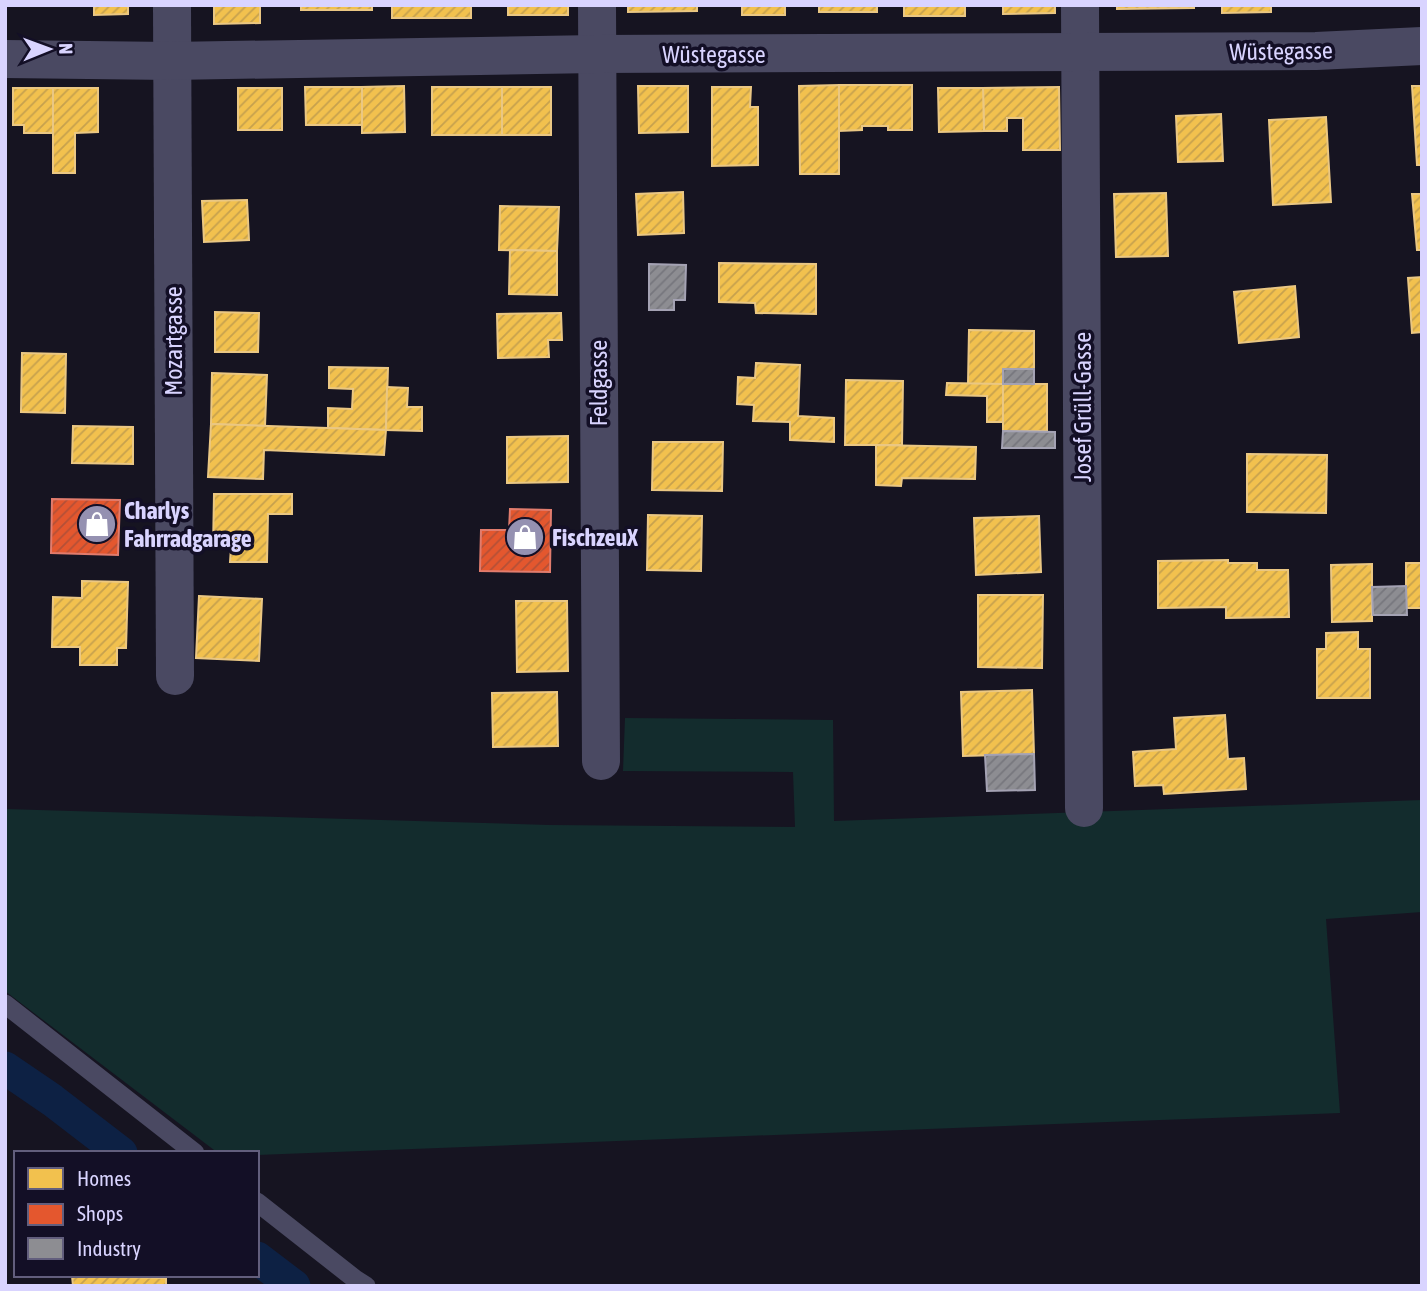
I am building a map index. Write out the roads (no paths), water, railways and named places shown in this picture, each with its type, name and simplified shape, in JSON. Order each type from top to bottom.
[{"type":"street","name":"Mozartgasse","points":[[172,5],[175,676]]},
{"type":"street","name":"Feldgasse","points":[[597,5],[601,761]]},
{"type":"street","name":"Josef Grüll-Gasse","points":[[1080,5],[1084,808]]},
{"type":"street","name":"Wüstegasse","points":[[5,59],[171,61],[596,54],[1316,51],[1422,46]]},
{"type":"lane","points":[[5,1004],[192,1151]]},
{"type":"lane","points":[[259,1204],[366,1286]]},
{"type":"waterway","points":[[5,1068],[118,1151]]},
{"type":"waterway","points":[[259,1260],[294,1286]]},
{"type":"place","name":"Charlys Fahrradgarage","points":[[97,524]]},
{"type":"place","name":"FischzeuX","points":[[525,537]]}]
